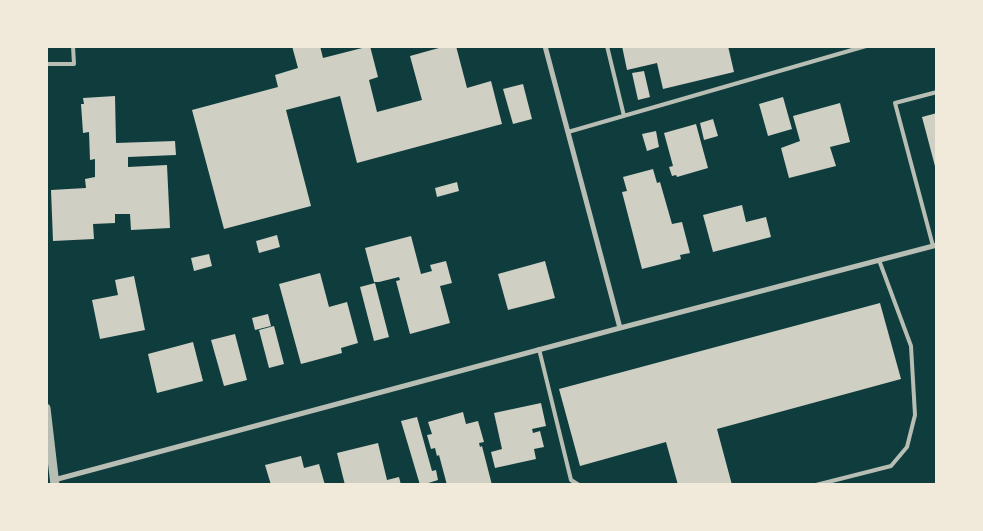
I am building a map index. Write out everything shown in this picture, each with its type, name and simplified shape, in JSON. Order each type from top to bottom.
[{"type":"street","points":[[545,46],[620,328]]},
{"type":"street","points":[[46,408],[48,444],[55,483],[620,328],[935,246]]},
{"type":"lane","points":[[46,64],[74,64],[73,46]]},
{"type":"lane","points":[[607,46],[624,116]]},
{"type":"lane","points":[[568,132],[866,46]]},
{"type":"lane","points":[[935,246],[895,103],[937,92]]},
{"type":"lane","points":[[816,485],[891,466],[907,447],[915,415],[911,346],[879,260]]},
{"type":"lane","points":[[539,350],[571,480],[579,485]]},
{"type":"building","points":[[292,46],[320,46],[323,58],[370,46],[378,77],[369,80],[377,112],[422,100],[410,56],[446,46],[456,46],[467,88],[491,81],[502,124],[357,163],[340,96],[286,110],[311,206],[224,229],[192,110],[278,87],[275,75],[298,68]]},
{"type":"building","points":[[622,46],[728,46],[734,72],[663,89],[657,63],[627,70]]},
{"type":"building","points":[[644,71],[650,97],[638,100],[632,73]]},
{"type":"building","points":[[523,84],[532,119],[513,124],[503,89]]},
{"type":"building","points":[[115,96],[116,143],[175,141],[176,155],[128,157],[128,167],[167,165],[170,228],[131,230],[130,214],[115,214],[115,223],[93,224],[94,239],[53,241],[51,190],[86,188],[85,179],[95,177],[95,159],[90,160],[89,132],[83,133],[81,104],[84,104],[83,98]]},
{"type":"building","points":[[783,97],[792,129],[768,136],[759,104]]},
{"type":"building","points":[[840,103],[850,142],[830,147],[836,166],[789,178],[781,148],[800,141],[793,116]]},
{"type":"building","points":[[937,113],[937,170],[936,170],[922,117]]},
{"type":"building","points":[[713,119],[718,136],[704,140],[700,123]]},
{"type":"building","points":[[696,124],[708,168],[677,177],[676,175],[672,176],[669,167],[673,166],[664,133]]},
{"type":"building","points":[[656,131],[659,147],[647,151],[642,134]]},
{"type":"building","points":[[653,169],[657,183],[660,182],[672,224],[682,222],[690,253],[680,255],[681,259],[642,269],[622,192],[627,191],[623,177]]},
{"type":"building","points":[[457,182],[459,191],[437,197],[435,188]]},
{"type":"building","points":[[742,205],[746,222],[766,217],[771,237],[713,252],[703,215]]},
{"type":"building","points":[[277,235],[280,247],[259,253],[256,241]]},
{"type":"building","points":[[411,236],[421,274],[432,271],[430,265],[446,261],[452,283],[440,286],[450,323],[410,334],[396,281],[400,280],[399,277],[374,282],[365,248]]},
{"type":"building","points":[[209,254],[212,266],[194,271],[191,258]]},
{"type":"building","points":[[545,261],[555,298],[508,310],[498,274]]},
{"type":"building","points":[[320,273],[329,307],[347,302],[358,343],[341,348],[342,353],[301,364],[279,284]]},
{"type":"building","points":[[134,276],[145,330],[100,339],[92,300],[118,295],[115,280]]},
{"type":"building","points":[[375,283],[389,337],[374,341],[360,287]]},
{"type":"building","points":[[880,303],[901,379],[717,429],[732,485],[678,485],[666,442],[580,466],[559,389]]},
{"type":"building","points":[[268,314],[271,326],[255,330],[252,318]]},
{"type":"building","points":[[274,326],[284,364],[269,368],[259,330]]},
{"type":"building","points":[[235,334],[247,380],[224,386],[211,340]]},
{"type":"building","points":[[193,342],[203,381],[157,393],[148,354]]},
{"type":"building","points":[[541,403],[546,426],[532,429],[533,433],[540,431],[544,447],[534,449],[536,459],[495,468],[491,452],[502,449],[494,413]]},
{"type":"building","points":[[463,412],[466,424],[478,421],[484,442],[479,443],[480,447],[482,446],[492,485],[447,485],[439,455],[437,456],[435,448],[431,449],[427,435],[432,434],[428,422]]},
{"type":"building","points":[[417,417],[432,471],[436,470],[438,480],[422,485],[420,485],[401,421]]},
{"type":"building","points":[[378,443],[387,480],[399,477],[401,485],[345,485],[337,453]]},
{"type":"building","points":[[301,456],[304,468],[319,464],[325,485],[271,485],[265,465]]}]
